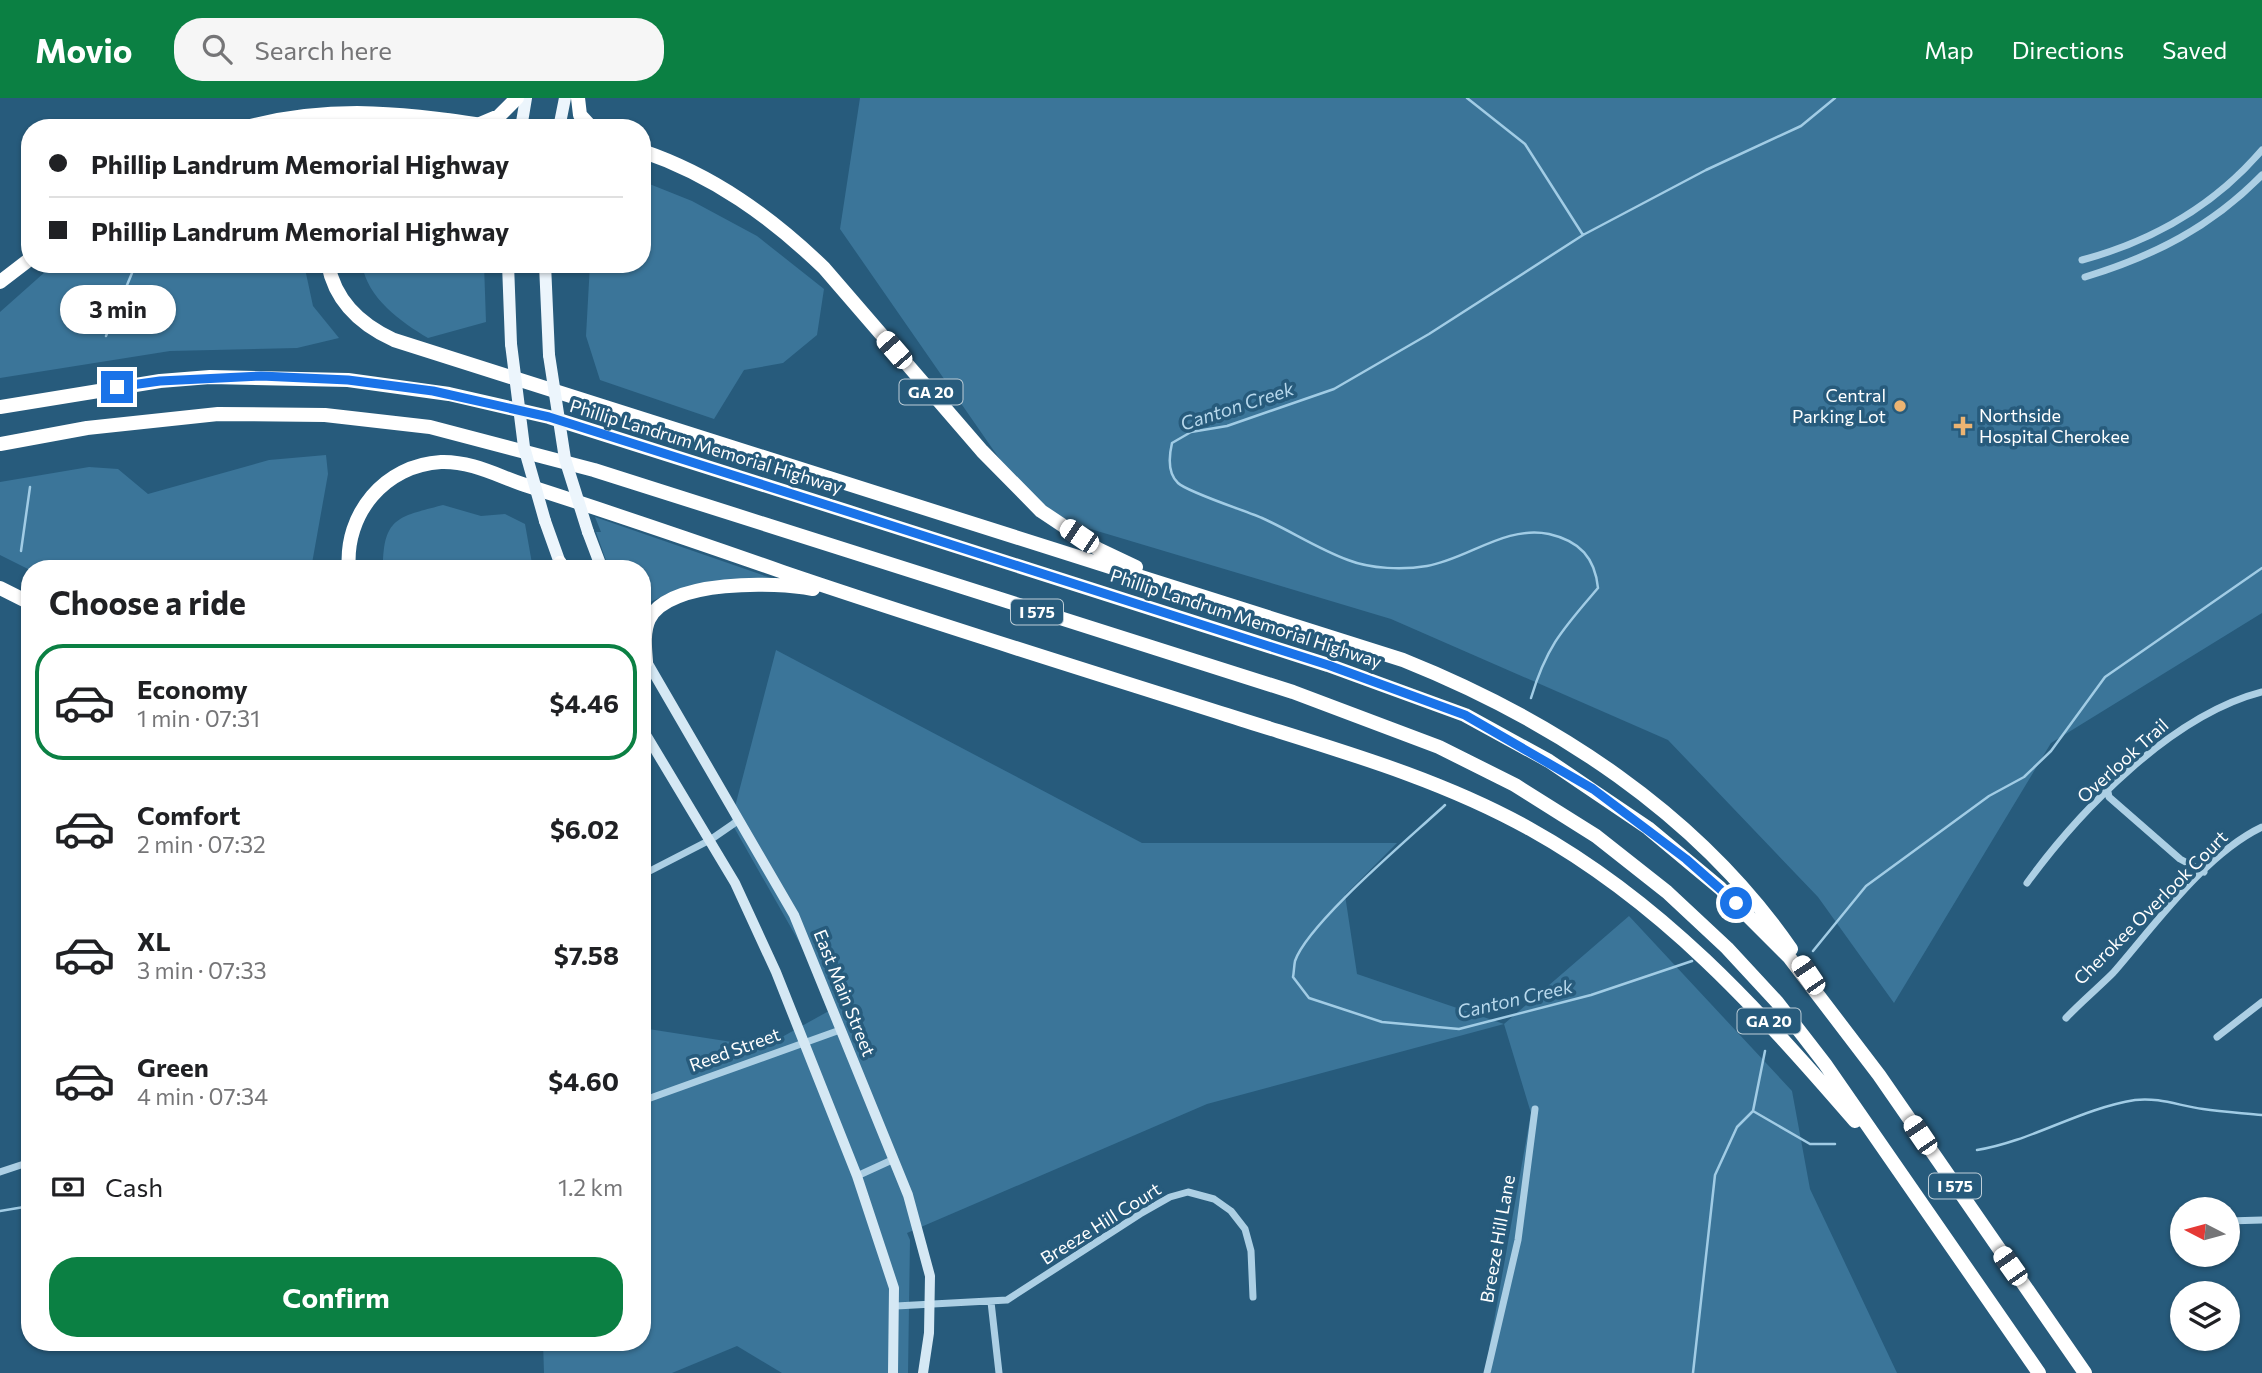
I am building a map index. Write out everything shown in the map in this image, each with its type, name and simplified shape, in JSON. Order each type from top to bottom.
[{"type":"highway","points":[[491,119],[499,116],[517,98]]},
{"type":"highway","points":[[567,98],[577,119]]},
{"type":"highway","points":[[578,98],[580,115],[584,119]]},
{"type":"highway","points":[[285,119],[309,114],[359,111],[432,119]]},
{"type":"highway","name":"GA 20","points":[[651,154],[691,170],[724,188],[799,244],[824,268],[982,452],[1041,511],[1098,549],[1188,591],[1404,660],[1508,706],[1581,751],[1658,807],[1731,876],[1777,930],[1839,1020]]},
{"type":"highway","points":[[0,282],[21,266]]},
{"type":"highway","points":[[330,273],[349,309],[378,333],[394,340],[1188,591]]},
{"type":"highway","name":"Phillip Landrum Memorial Highway","points":[[0,407],[160,381],[210,377],[348,380],[449,394],[549,417],[1340,669],[1465,715],[1593,789],[1648,828],[1720,888],[1789,957],[1839,1020],[2085,1373]]},
{"type":"highway","name":"I 575","points":[[0,444],[87,428],[218,414],[325,415],[430,427],[594,470],[1373,720],[1439,747],[1516,785],[1596,836],[1667,892],[1727,948],[1777,1002],[1825,1064],[2039,1373]]},
{"type":"highway","name":"GA 20","points":[[350,560],[352,528],[366,502],[377,490],[409,469],[447,462],[485,470],[869,601],[1422,777],[1535,832],[1616,884],[1707,959],[1768,1021],[1903,1176]]},
{"type":"highway","points":[[651,618],[654,612],[667,602],[701,592],[746,585],[785,585],[869,601]]},
{"type":"highway","points":[[0,588],[21,598]]},
{"type":"main road","points":[[522,119],[526,98]]},
{"type":"main road","points":[[561,119],[567,98]]},
{"type":"main road","points":[[508,273],[511,344],[524,447],[558,560]]},
{"type":"main road","points":[[545,273],[550,355],[565,459],[599,560]]},
{"type":"main road","name":"East Main Street","points":[[651,670],[794,915],[908,1195],[926,1257],[930,1305],[923,1373]]},
{"type":"main road","points":[[651,743],[710,840],[747,908],[858,1176],[894,1288],[896,1306],[893,1373]]},
{"type":"street","points":[[2082,260],[2150,236],[2188,216],[2235,179],[2262,149]]},
{"type":"street","points":[[2085,277],[2145,257],[2186,237],[2230,206],[2262,175]]},
{"type":"street","name":"Overlook Trail","points":[[2026,883],[2041,863],[2108,792],[2183,729],[2232,702],[2262,692]]},
{"type":"street","points":[[2108,792],[2109,797],[2180,859],[2204,872]]},
{"type":"street","points":[[651,870],[710,840],[740,820]]},
{"type":"street","name":"Cherokee Overlook Court","points":[[2066,1018],[2108,978],[2204,872],[2231,846],[2262,827]]},
{"type":"street","points":[[2217,1037],[2262,1002]]},
{"type":"street","name":"Reed Street","points":[[651,1098],[840,1030]]},
{"type":"street","name":"Breeze Hill Lane","points":[[1487,1373],[1518,1240],[1535,1109]]},
{"type":"street","points":[[858,1176],[892,1160]]},
{"type":"street","points":[[0,1172],[21,1165]]},
{"type":"street","name":"Breeze Hill Court","points":[[896,1306],[991,1302],[1024,1292],[1140,1214],[1170,1197],[1188,1192],[1214,1199],[1231,1212],[1245,1228],[1251,1251],[1253,1297]]},
{"type":"street","points":[[2240,1221],[2262,1220]]},
{"type":"street","points":[[991,1302],[999,1373]]},
{"type":"shaded area","points":[[860,98],[2262,98],[2262,613],[2051,743],[1894,1003],[1818,897],[1668,740],[1391,619],[1037,513],[840,229]]},
{"type":"shaded area","points":[[651,185],[692,201],[757,236],[824,289],[817,335],[783,363],[744,370],[714,419],[600,380],[586,336],[590,273],[651,273]]},
{"type":"shaded area","points":[[44,273],[306,273],[313,306],[339,338],[297,348],[170,351],[0,378],[0,312]]},
{"type":"shaded area","points":[[364,273],[484,273],[486,322],[428,338],[387,308]]},
{"type":"shaded area","points":[[326,455],[328,474],[313,560],[21,560],[21,566],[0,555],[0,482],[89,467],[118,469],[148,494],[269,460]]},
{"type":"shaded area","points":[[443,505],[481,516],[505,514],[525,524],[531,560],[384,560],[390,529],[396,522]]},
{"type":"shaded area","points":[[595,517],[771,578],[667,594],[651,602],[651,560],[606,560],[596,532],[601,532]]},
{"type":"shaded area","points":[[776,650],[1142,843],[1397,843],[1345,895],[1357,974],[1504,1024],[1207,1104],[907,1233],[910,1240],[908,1373],[782,1373],[737,1346],[672,1373],[544,1373],[543,1351],[651,1351],[651,1029],[764,1047],[836,1007],[731,822]]},
{"type":"shaded area","points":[[1629,916],[1792,1091],[1810,1189],[1897,1373],[1491,1373],[1489,1349],[1531,1113],[1504,1024]]},
{"type":"waterway","points":[[1467,98],[1525,144],[1583,235]]},
{"type":"waterway","name":"Canton Creek","points":[[1531,698],[1543,664],[1557,638],[1598,588],[1593,568],[1584,552],[1577,546],[1549,534],[1517,534],[1427,566],[1387,568],[1357,563],[1326,551],[1262,518],[1184,487],[1174,479],[1170,469],[1172,443],[1191,432],[1227,426],[1334,389],[1429,334],[1583,235],[1706,170],[1801,126],[1835,98]]},
{"type":"waterway","points":[[106,336],[132,273]]},
{"type":"waterway","points":[[21,551],[30,487]]},
{"type":"waterway","points":[[1813,951],[1866,886],[1989,796],[2024,777],[2051,751],[2105,677],[2262,568]]},
{"type":"waterway","name":"Canton Creek","points":[[1445,805],[1339,903],[1304,945],[1295,961],[1293,977],[1309,998],[1382,1022],[1459,1029],[1591,995],[1692,961]]},
{"type":"waterway","name":"Canton Creek","points":[[1693,1373],[1715,1175],[1737,1127],[1753,1111],[1765,1051]]},
{"type":"waterway","points":[[1977,1150],[2017,1140],[2094,1110],[2135,1100],[2153,1100],[2262,1115]]},
{"type":"waterway","points":[[1753,1111],[1810,1144],[1835,1144]]},
{"type":"waterway","points":[[0,1211],[21,1208]]},
{"type":"place","name":"Central Parking Lot","points":[[1900,406]]},
{"type":"place","name":"Northside Hospital Cherokee","points":[[1963,426]]},
{"type":"route","points":[[117,387],[210,377],[261,376],[348,380],[416,388],[549,417],[849,512],[1377,681],[1465,715],[1510,738],[1593,789],[1648,828],[1736,903]]}]
